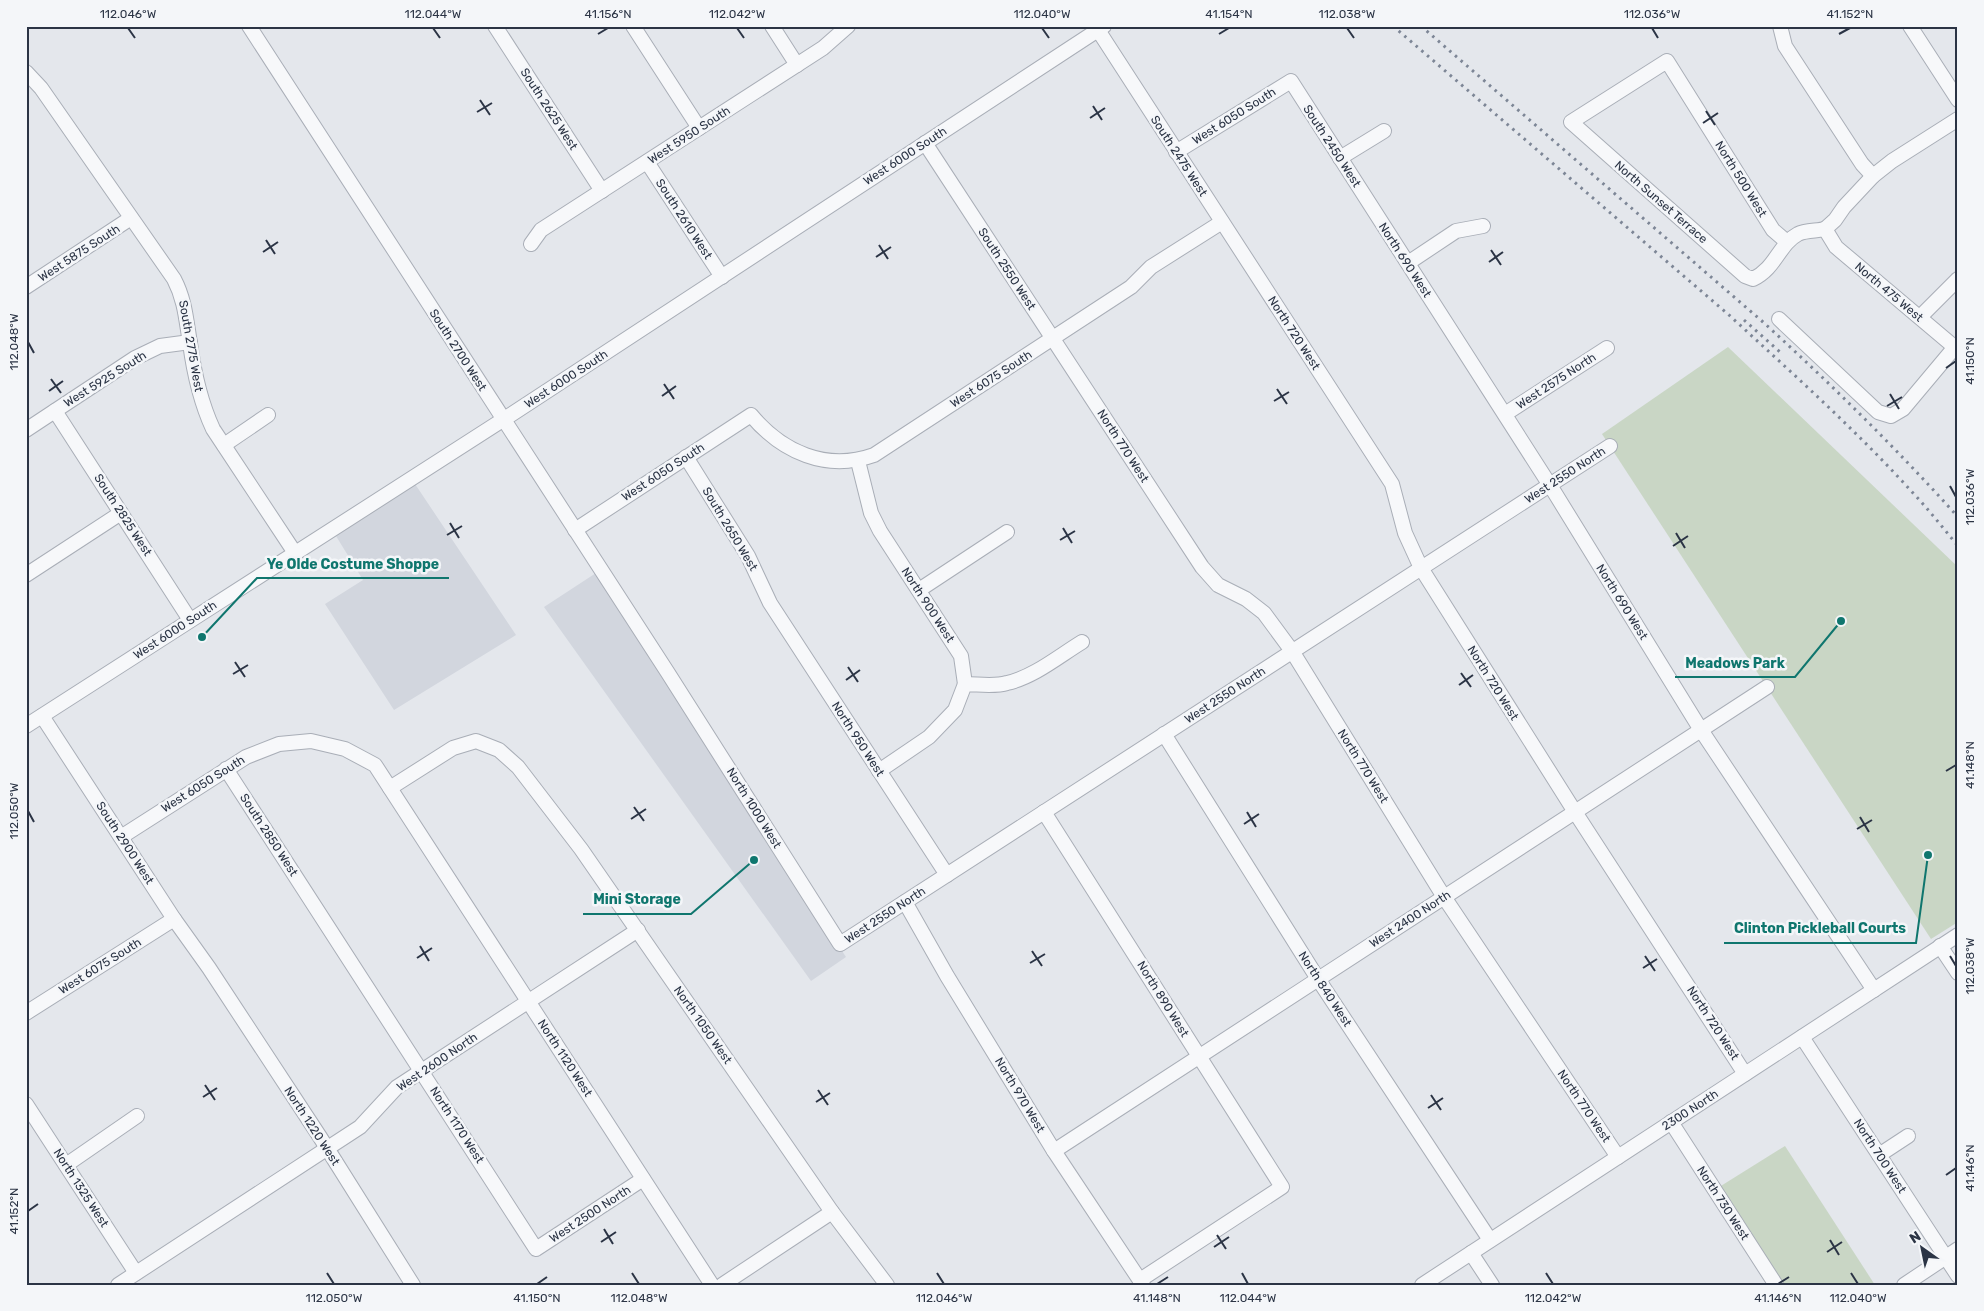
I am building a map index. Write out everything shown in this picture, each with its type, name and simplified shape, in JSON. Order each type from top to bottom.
[{"type":"street","name":"South 2700 West","points":[[249,26],[668,673]]},
{"type":"street","name":"South 2625 West","points":[[495,26],[602,191]]},
{"type":"street","points":[[633,26],[699,128]]},
{"type":"street","points":[[772,26],[797,65]]},
{"type":"street","name":"West 5950 South","points":[[531,244],[541,230],[823,48],[848,26]]},
{"type":"street","points":[[1780,26],[1785,46],[1862,164],[1873,176]]},
{"type":"street","points":[[1910,26],[1958,100]]},
{"type":"street","name":"West 6000 South","points":[[26,726],[503,420],[1101,28]]},
{"type":"street","name":"South 2475 West","points":[[1101,28],[1176,152],[1261,282]]},
{"type":"street","name":"North 500 West","points":[[1571,122],[1667,61],[1773,230],[1787,242]]},
{"type":"street","name":"South 2775 West","points":[[26,72],[41,88],[174,279],[187,314],[190,342],[202,406],[213,428],[295,553]]},
{"type":"street","name":"West 6050 South","points":[[1176,152],[1291,81]]},
{"type":"street","name":"South 2450 West","points":[[1291,81],[1374,211]]},
{"type":"street","points":[[1787,242],[1799,234],[1825,229],[1873,176],[1892,161],[1958,119]]},
{"type":"street","name":"North Sunset Terrace","points":[[1571,122],[1745,276],[1753,279],[1762,275],[1774,263],[1787,242]]},
{"type":"street","points":[[1340,158],[1384,131]]},
{"type":"street","name":"South 2550 West","points":[[925,143],[1089,395]]},
{"type":"street","name":"South 2610 West","points":[[647,162],[722,277]]},
{"type":"street","name":"North 690 West","points":[[1374,211],[1550,485],[1701,730],[1874,990]]},
{"type":"street","name":"West 5875 South","points":[[26,287],[131,218]]},
{"type":"street","name":"West 6075 South","points":[[751,415],[765,432],[791,449],[815,460],[858,461],[874,456],[1131,287],[1151,266],[1222,222]]},
{"type":"street","points":[[1408,263],[1456,231],[1483,226]]},
{"type":"street","name":"North 475 West","points":[[1825,229],[1836,247],[1956,348]]},
{"type":"street","points":[[1920,318],[1958,279]]},
{"type":"street","name":"North 720 West","points":[[1261,282],[1392,484],[1405,533],[1421,568],[1575,812],[1745,1074]]},
{"type":"street","points":[[1779,319],[1878,412],[1891,416],[1903,409],[1956,348]]},
{"type":"street","name":"West 5925 South","points":[[26,430],[135,358],[160,346],[190,342]]},
{"type":"street","name":"West 2575 North","points":[[1505,414],[1608,348]]},
{"type":"street","name":"North 770 West","points":[[1089,395],[1202,567],[1218,585],[1246,599],[1264,613],[1292,652],[1444,897],[1618,1157]]},
{"type":"street","name":"South 2825 West","points":[[55,411],[190,620]]},
{"type":"street","name":"West 6050 South","points":[[575,530],[751,415]]},
{"type":"street","points":[[224,445],[268,416]]},
{"type":"street","name":"West 2550 North","points":[[840,944],[1610,446]]},
{"type":"street","name":"South 2650 West","points":[[686,457],[748,556],[770,603]]},
{"type":"street","name":"North 900 West","points":[[858,461],[871,513],[880,531],[961,656],[965,684]]},
{"type":"street","points":[[26,575],[121,512]]},
{"type":"street","points":[[919,590],[1007,532]]},
{"type":"street","name":"North 950 West","points":[[770,603],[946,875]]},
{"type":"street","points":[[879,771],[929,736],[955,710],[965,684],[1007,684],[1030,675],[1082,642]]},
{"type":"street","name":"North 1000 West","points":[[668,673],[840,944]]},
{"type":"street","name":"West 2400 North","points":[[1054,1151],[1767,687]]},
{"type":"street","name":"South 2900 West","points":[[42,716],[174,919],[209,968]]},
{"type":"street","name":"North 840 West","points":[[1164,734],[1318,979],[1490,1240]]},
{"type":"street","name":"North 1050 West","points":[[390,788],[453,748],[476,741],[499,750],[518,767],[581,848],[832,1212],[887,1285]]},
{"type":"street","name":"West 6050 South","points":[[121,837],[246,757],[279,744],[311,742],[345,749],[375,765]]},
{"type":"street","name":"North 1120 West","points":[[375,765],[712,1285]]},
{"type":"street","name":"South 2850 West","points":[[226,769],[312,901]]},
{"type":"street","name":"North 890 West","points":[[1044,812],[1282,1187],[1141,1282]]},
{"type":"street","name":"North 1170 West","points":[[312,901],[536,1249]]},
{"type":"street","name":"North 970 West","points":[[905,902],[947,976],[1054,1151],[1141,1282]]},
{"type":"street","name":"West 6075 South","points":[[26,1013],[174,919]]},
{"type":"street","name":"West 2600 North","points":[[118,1285],[360,1127],[397,1087],[638,930]]},
{"type":"street","name":"2300 North","points":[[1422,1285],[1958,935]]},
{"type":"street","points":[[1940,946],[1958,973]]},
{"type":"street","name":"North 1220 West","points":[[209,968],[327,1148],[413,1285]]},
{"type":"street","name":"North 700 West","points":[[1802,1037],[1958,1276]]},
{"type":"street","name":"North 1325 West","points":[[26,1104],[136,1273]]},
{"type":"street","points":[[66,1165],[137,1116]]},
{"type":"street","name":"North 730 West","points":[[1671,1122],[1776,1285]]},
{"type":"street","points":[[1879,1155],[1908,1136]]},
{"type":"street","name":"West 2500 North","points":[[536,1249],[643,1179]]},
{"type":"street","points":[[722,1285],[832,1212]]},
{"type":"street","points":[[1904,1285],[1958,1249]]},
{"type":"street","points":[[1471,1253],[1492,1285]]},
{"type":"shaded area","points":[[415,484],[516,635],[394,710],[325,604],[363,580],[336,536]]},
{"type":"shaded area","points":[[596,573],[846,957],[811,981],[544,607]]},
{"type":"green space","points":[[1728,347],[1958,567],[1958,922],[1931,939],[1602,434]]},
{"type":"green space","points":[[1785,1146],[1875,1285],[1780,1285],[1716,1189]]},
{"type":"railway","points":[[1393,26],[1729,315],[1776,358],[1846,424],[1891,470],[1925,506],[1958,546]]},
{"type":"railway","points":[[1421,26],[1763,322],[1863,417],[1958,517]]},
{"type":"railway","points":[[1744,320],[1780,352]]},
{"type":"place","name":"Meadows Park","points":[[1841,621]]},
{"type":"place","name":"Ye Olde Costume Shoppe","points":[[202,637]]},
{"type":"place","name":"Clinton Pickleball Courts","points":[[1928,855]]},
{"type":"place","name":"Mini Storage","points":[[754,860]]}]
